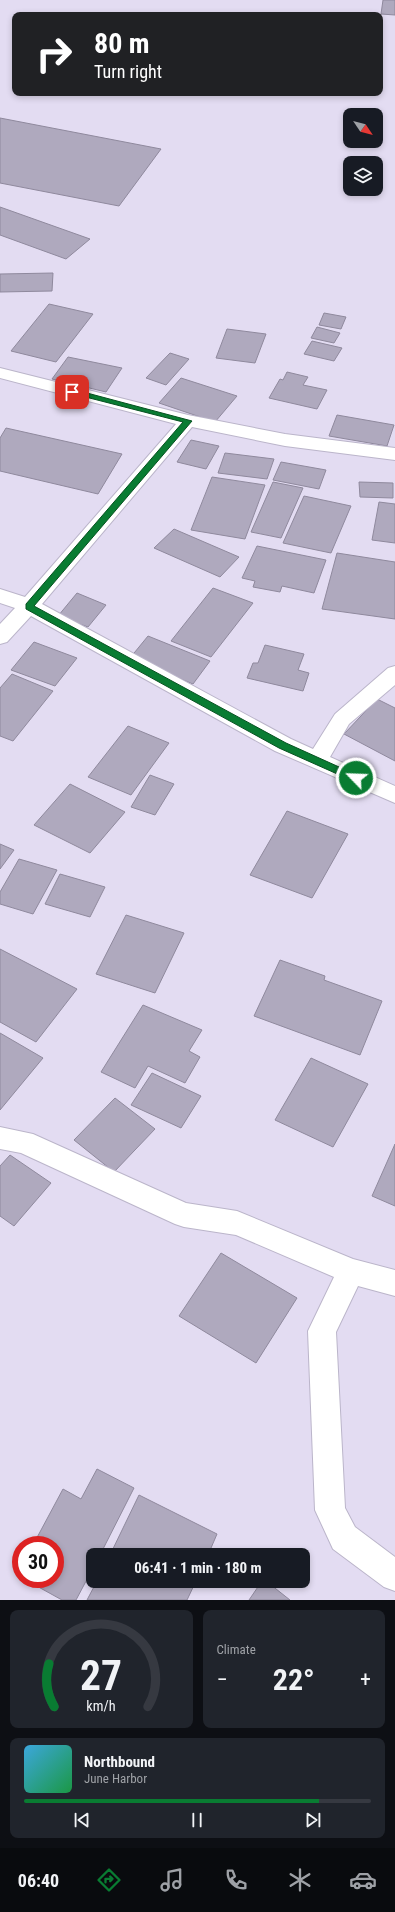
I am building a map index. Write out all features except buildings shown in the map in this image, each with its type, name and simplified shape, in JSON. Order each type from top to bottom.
[{"type":"street","points":[[0,373],[188,421],[285,440],[395,454]]},
{"type":"street","points":[[0,637],[29,606],[188,421]]},
{"type":"street","points":[[0,596],[29,606],[283,745],[395,795]]},
{"type":"street","points":[[317,761],[342,719],[395,673]]},
{"type":"street","points":[[0,1138],[24,1142],[184,1215],[237,1223],[352,1271],[395,1283]]},
{"type":"street","points":[[352,1271],[322,1331],[330,1510],[344,1538],[395,1576]]},
{"type":"route","points":[[72,392],[188,421],[29,606],[283,745],[356,778]]}]
